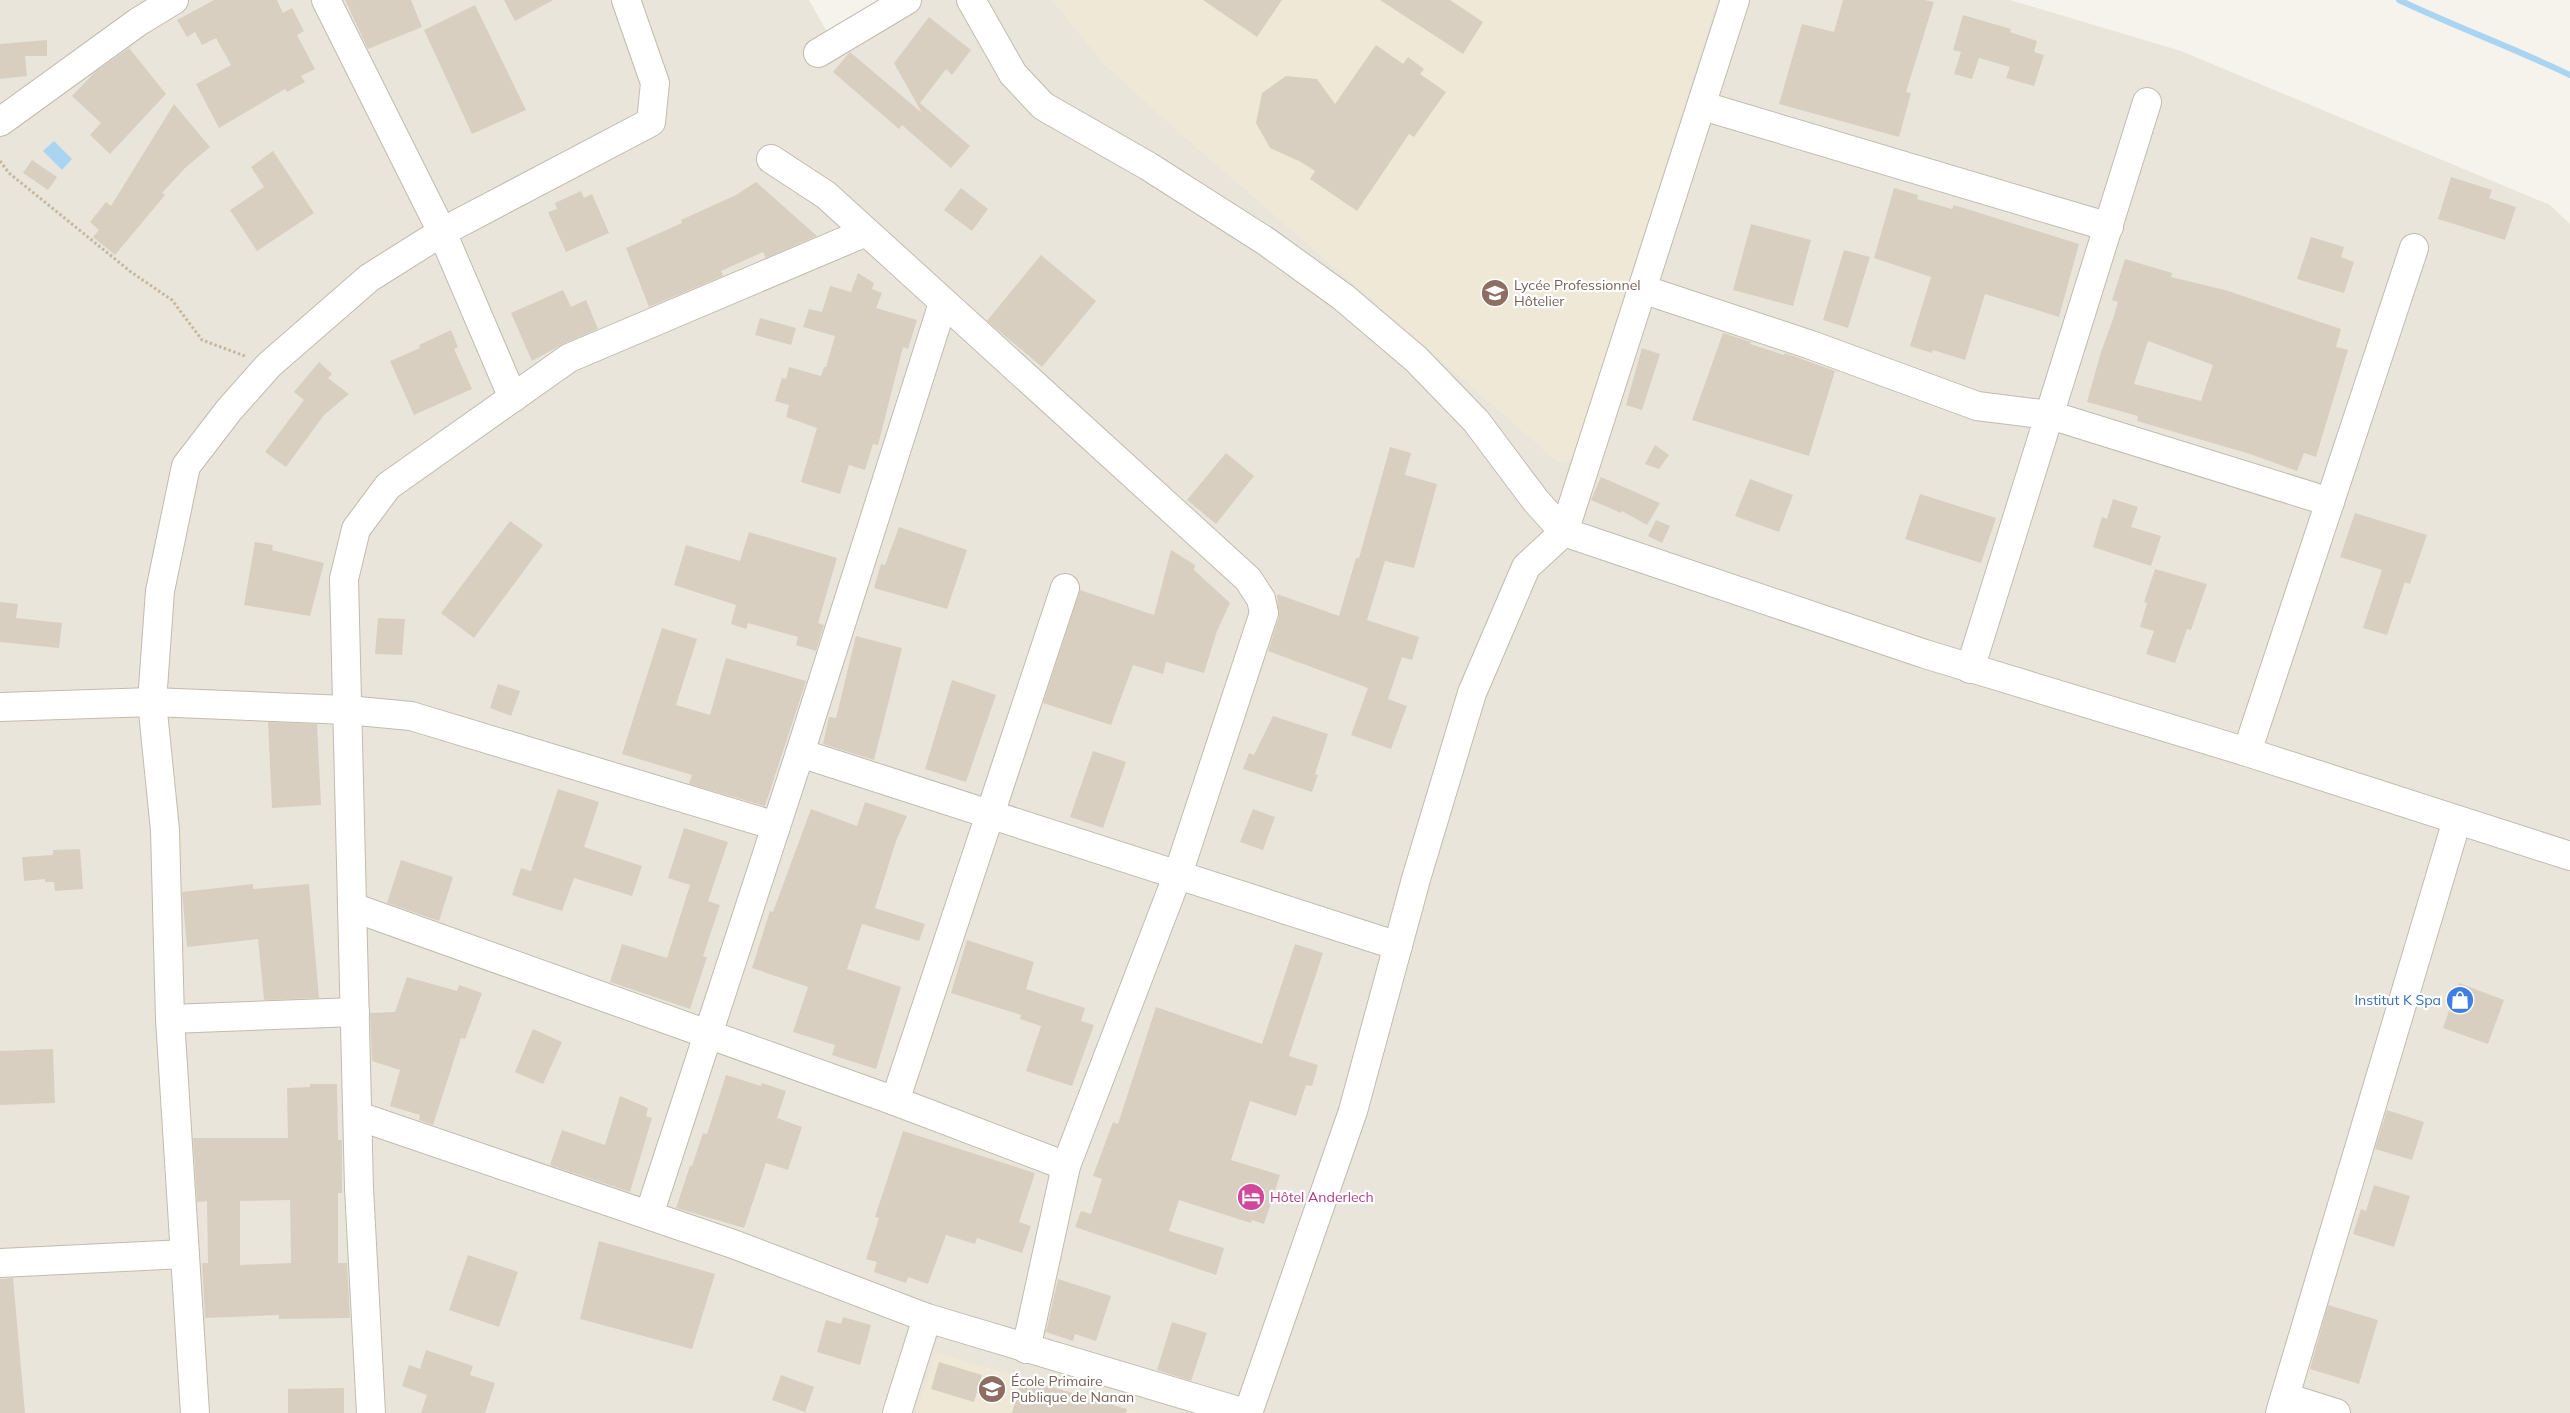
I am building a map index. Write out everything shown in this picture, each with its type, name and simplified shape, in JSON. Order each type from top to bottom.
[{"type":"street","points":[[0,122],[138,22],[174,0]]},
{"type":"street","points":[[326,0],[442,232],[513,398]]},
{"type":"street","points":[[195,1413],[170,1019],[164,830],[152,702],[160,591],[186,466],[229,410],[269,364],[370,278],[442,232],[651,122],[655,83],[626,0]]},
{"type":"street","points":[[818,53],[907,0]]},
{"type":"street","points":[[972,0],[1013,74],[1043,106],[1142,162],[1267,242],[1343,297],[1416,359],[1476,422],[1536,501],[1564,532],[1970,668],[2247,752],[2570,856]]},
{"type":"street","points":[[358,1116],[733,1244],[927,1318],[1246,1413],[1353,1111],[1398,946],[1472,693],[1526,567],[1564,532],[1703,106],[1735,0]]},
{"type":"street","points":[[1970,668],[2147,102]]},
{"type":"street","points":[[1703,106],[2108,227]]},
{"type":"street","points":[[771,160],[826,195],[1248,580],[1261,599],[1264,613],[1178,874],[1066,1166],[1026,1349]]},
{"type":"street","points":[[371,1413],[358,1116],[344,579],[356,529],[388,486],[569,358],[866,232]]},
{"type":"street","points":[[2247,752],[2414,248]]},
{"type":"street","points":[[1642,289],[1811,345],[1977,406],[2050,415],[2330,502]]},
{"type":"street","points":[[649,1215],[800,753],[943,303]]},
{"type":"street","points":[[895,1101],[1065,588]]},
{"type":"street","points":[[0,708],[152,702],[347,710],[411,716],[776,826]]},
{"type":"street","points":[[800,753],[1398,946]]},
{"type":"street","points":[[2336,1413],[2283,1405],[2458,820]]},
{"type":"street","points":[[352,907],[895,1101],[1066,1166]]},
{"type":"street","points":[[170,1019],[355,1012]]},
{"type":"street","points":[[0,1263],[185,1254]]},
{"type":"street","points":[[897,1413],[927,1318]]},
{"type":"path","points":[[0,162],[8,173],[131,272],[172,300],[202,340],[269,364]]},
{"type":"shaded area","points":[[0,0],[809,0],[831,39],[894,0],[2010,0],[2181,51],[2550,205],[2570,224],[2570,1413],[0,1413]]},
{"type":"shaded area","name":"Lycée Professionnel Hôtelier","points":[[1052,0],[1717,0],[1573,460],[1559,463],[1173,127],[1105,65]]},
{"type":"shaded area","name":"École Primaire Publique de Nanan","points":[[936,1353],[1096,1399],[1142,1413],[916,1413]]},
{"type":"water","points":[[54,141],[72,159],[62,170],[43,151]]},
{"type":"building","points":[[214,0],[277,0],[283,13],[292,8],[304,31],[297,35],[315,69],[301,76],[305,82],[287,92],[285,89],[219,128],[196,84],[231,65],[216,38],[202,45],[195,32],[187,37],[177,20]]},
{"type":"building","points":[[345,0],[411,0],[422,27],[368,49]]},
{"type":"building","points":[[504,0],[553,0],[515,21]]},
{"type":"building","points":[[1203,0],[1282,0],[1257,37]]},
{"type":"building","points":[[1380,0],[1450,0],[1483,22],[1463,54]]},
{"type":"building","points":[[1843,0],[1925,0],[1934,2],[1906,92],[1911,93],[1899,137],[1779,104],[1802,24],[1834,32]]},
{"type":"building","points":[[475,5],[526,110],[472,134],[424,30]]},
{"type":"building","points":[[1963,15],[2011,29],[2010,32],[2037,41],[2034,52],[2044,55],[2034,86],[2006,78],[2010,67],[1979,58],[1972,79],[1954,74],[1961,52],[1953,50]]},
{"type":"building","points":[[929,17],[971,50],[952,75],[946,69],[920,103],[970,146],[951,168],[902,125],[899,129],[833,72],[850,52],[922,113],[894,63]]},
{"type":"building","points":[[47,40],[47,56],[25,56],[27,76],[0,79],[0,44]]},
{"type":"building","points":[[1376,45],[1403,64],[1408,57],[1424,69],[1420,74],[1446,92],[1414,137],[1409,134],[1357,211],[1310,179],[1315,171],[1301,162],[1270,148],[1256,123],[1262,93],[1286,76],[1317,79],[1335,104]]},
{"type":"building","points":[[129,48],[166,94],[110,154],[90,135],[101,123],[72,96],[95,72]]},
{"type":"building","points":[[174,104],[210,147],[185,168],[162,193],[165,195],[115,255],[93,237],[99,230],[90,222],[106,202],[111,206]]},
{"type":"building","points":[[273,151],[314,213],[257,251],[230,210],[264,187],[251,167]]},
{"type":"building","points":[[32,160],[57,177],[48,190],[23,173]]},
{"type":"building","points":[[2451,177],[2492,190],[2489,198],[2516,207],[2505,240],[2438,219]]},
{"type":"building","points":[[756,182],[817,236],[766,258],[763,252],[721,271],[723,276],[649,307],[626,248],[682,223],[681,220],[736,195]]},
{"type":"building","points":[[961,188],[988,209],[972,231],[944,210]]},
{"type":"building","points":[[1894,188],[1918,195],[1917,199],[1952,209],[1954,205],[2079,244],[2059,317],[1985,294],[1965,360],[1933,350],[1932,353],[1910,346],[1931,277],[1874,258]]},
{"type":"building","points":[[581,191],[584,198],[592,194],[609,233],[566,252],[548,212],[557,209],[555,203]]},
{"type":"building","points":[[1751,224],[1811,240],[1793,306],[1733,290]]},
{"type":"building","points":[[2311,237],[2344,247],[2341,257],[2354,262],[2344,293],[2297,279]]},
{"type":"building","points":[[1844,250],[1870,257],[1848,328],[1823,320]]},
{"type":"building","points":[[1041,255],[1096,301],[1042,367],[987,321]]},
{"type":"building","points":[[2125,259],[2172,273],[2171,277],[2225,290],[2341,329],[2336,347],[2348,350],[2316,457],[2304,453],[2297,471],[2250,454],[2137,421],[2138,416],[2087,402],[2118,302],[2112,300]],"holes":[[[2148,341],[2213,365],[2201,401],[2134,384]]]},
{"type":"building","points":[[858,273],[874,283],[872,289],[882,293],[876,308],[917,320],[908,349],[903,347],[878,445],[873,444],[865,470],[849,465],[840,494],[801,482],[817,428],[786,417],[789,405],[775,401],[782,378],[786,379],[789,367],[821,376],[824,367],[826,367],[835,336],[803,327],[809,309],[822,312],[830,286],[851,292]]},
{"type":"building","points":[[563,290],[571,307],[586,300],[598,329],[563,344],[532,361],[511,313]]},
{"type":"building","points":[[760,318],[796,328],[791,345],[755,335]]},
{"type":"building","points":[[451,330],[458,347],[454,349],[472,389],[414,415],[390,361],[420,348],[419,345]]},
{"type":"building","points":[[1723,333],[1751,342],[1750,344],[1784,355],[1785,353],[1835,371],[1809,456],[1692,420]]},
{"type":"building","points":[[1642,348],[1660,354],[1642,410],[1626,405]]},
{"type":"building","points":[[319,362],[332,374],[328,378],[349,394],[324,415],[286,467],[265,452],[304,400],[294,392]]},
{"type":"building","points":[[1655,445],[1669,455],[1659,469],[1645,464]]},
{"type":"building","points":[[1390,447],[1411,453],[1405,475],[1437,484],[1414,568],[1385,561],[1367,620],[1419,637],[1412,660],[1402,657],[1388,699],[1407,706],[1391,749],[1351,735],[1368,688],[1268,651],[1279,617],[1277,594],[1339,616],[1356,558],[1359,558]]},
{"type":"building","points":[[1226,453],[1254,476],[1216,524],[1187,500]]},
{"type":"building","points":[[1601,477],[1660,503],[1647,525],[1622,511],[1621,513],[1591,500]]},
{"type":"building","points":[[1750,479],[1793,495],[1779,532],[1735,516]]},
{"type":"building","points":[[1920,494],[1996,518],[1981,563],[1905,539]]},
{"type":"building","points":[[2113,499],[2138,507],[2131,527],[2161,536],[2151,566],[2093,547],[2102,517],[2107,519]]},
{"type":"building","points":[[2355,513],[2427,535],[2410,584],[2405,582],[2387,635],[2363,628],[2382,570],[2340,557]]},
{"type":"building","points":[[1656,520],[1670,526],[1662,543],[1648,536]]},
{"type":"building","points":[[510,521],[543,545],[474,638],[441,613]]},
{"type":"building","points":[[899,527],[967,550],[947,609],[874,588],[881,564],[885,565]]},
{"type":"building","points":[[749,532],[837,558],[818,623],[824,625],[816,651],[796,645],[798,637],[748,623],[746,629],[731,624],[736,605],[674,585],[686,545],[740,561]]},
{"type":"building","points":[[255,542],[273,545],[272,550],[324,563],[310,616],[244,605]]},
{"type":"building","points":[[1171,550],[1195,565],[1194,570],[1230,603],[1217,631],[1204,673],[1166,662],[1163,674],[1133,665],[1111,725],[1043,703],[1080,590],[1154,615]]},
{"type":"building","points":[[2155,569],[2207,584],[2191,630],[2187,629],[2175,663],[2146,654],[2154,631],[2140,627],[2147,603],[2144,602]]},
{"type":"building","points":[[0,602],[18,604],[16,618],[62,623],[59,648],[0,642]]},
{"type":"building","points":[[378,618],[405,619],[402,655],[375,654]]},
{"type":"building","points":[[662,628],[697,639],[676,705],[710,715],[726,658],[806,681],[765,806],[689,784],[692,775],[622,754]]},
{"type":"building","points":[[856,636],[902,648],[874,760],[823,744],[829,717],[836,718]]},
{"type":"building","points":[[952,680],[996,695],[966,782],[925,769]]},
{"type":"building","points":[[498,684],[520,691],[511,716],[490,708]]},
{"type":"building","points":[[1273,716],[1328,734],[1315,774],[1318,775],[1312,792],[1243,769],[1249,753],[1254,755]]},
{"type":"building","points":[[268,722],[317,724],[321,805],[272,808]]},
{"type":"building","points":[[1093,751],[1126,762],[1103,828],[1070,817]]},
{"type":"building","points":[[558,789],[599,802],[584,847],[642,866],[632,896],[574,878],[562,911],[512,895],[521,868],[531,871]]},
{"type":"building","points":[[865,802],[907,816],[896,841],[875,908],[925,924],[919,941],[862,924],[847,969],[901,987],[876,1069],[832,1055],[835,1045],[793,1032],[808,987],[752,968],[770,911],[773,912],[811,809],[857,826]]},
{"type":"building","points":[[1253,809],[1275,817],[1263,850],[1240,842]]},
{"type":"building","points":[[684,828],[728,842],[708,901],[720,905],[703,956],[707,957],[690,1009],[610,982],[622,944],[667,958],[690,885],[668,878]]},
{"type":"building","points":[[80,849],[83,889],[55,891],[54,882],[45,882],[45,879],[24,881],[22,857],[53,855],[53,850]]},
{"type":"building","points":[[401,860],[453,877],[439,921],[387,903]]},
{"type":"building","points":[[253,884],[253,889],[309,884],[319,998],[264,1000],[258,939],[187,947],[182,892]]},
{"type":"building","points":[[967,940],[1034,962],[1026,989],[1085,1008],[1081,1021],[1094,1025],[1072,1086],[1026,1071],[1041,1026],[1020,1019],[1021,1015],[951,993]]},
{"type":"building","points":[[1295,944],[1323,953],[1289,1056],[1318,1065],[1312,1086],[1306,1085],[1296,1116],[1250,1101],[1231,1160],[1280,1175],[1264,1224],[1252,1220],[1251,1223],[1179,1200],[1169,1231],[1224,1248],[1216,1275],[1075,1227],[1081,1211],[1091,1214],[1102,1179],[1093,1176],[1113,1122],[1118,1124],[1156,1007],[1262,1044]]},
{"type":"building","points":[[407,977],[457,991],[459,985],[482,993],[465,1039],[461,1038],[433,1125],[419,1120],[420,1115],[390,1106],[400,1070],[372,1061],[370,1013],[395,1012]]},
{"type":"building","points":[[2459,983],[2504,1000],[2488,1044],[2443,1028]]},
{"type":"building","points":[[533,1029],[562,1042],[543,1084],[515,1072]]},
{"type":"building","points":[[53,1049],[55,1103],[0,1105],[0,1051]]},
{"type":"building","points":[[726,1075],[761,1086],[762,1083],[786,1091],[777,1118],[802,1127],[788,1170],[766,1163],[744,1228],[676,1208],[703,1133],[707,1134]]},
{"type":"building","points":[[310,1084],[337,1084],[338,1140],[342,1140],[342,1193],[338,1193],[338,1263],[347,1263],[350,1318],[279,1319],[279,1315],[205,1318],[202,1263],[208,1263],[207,1201],[197,1202],[193,1138],[288,1138],[287,1088],[310,1087]],"holes":[[[290,1200],[291,1263],[240,1265],[240,1201]]]},
{"type":"building","points":[[620,1096],[648,1108],[646,1116],[652,1118],[630,1192],[550,1165],[562,1130],[605,1145]]},
{"type":"building","points":[[2387,1110],[2424,1122],[2412,1160],[2375,1149]]},
{"type":"building","points":[[903,1131],[1035,1173],[1019,1222],[1031,1226],[1022,1253],[977,1238],[975,1244],[946,1235],[928,1284],[908,1277],[906,1283],[874,1272],[877,1262],[866,1259],[879,1218],[875,1217]]},
{"type":"building","points":[[2374,1185],[2410,1196],[2394,1247],[2353,1234],[2361,1209],[2366,1211]]},
{"type":"building","points":[[599,1241],[715,1274],[692,1349],[580,1319]]},
{"type":"building","points":[[468,1255],[518,1272],[499,1327],[449,1310]]},
{"type":"building","points":[[13,1278],[25,1413],[0,1413],[0,1279]]},
{"type":"building","points":[[1058,1279],[1111,1296],[1096,1341],[1075,1334],[1073,1341],[1046,1332]]},
{"type":"building","points":[[2328,1305],[2378,1320],[2359,1384],[2310,1369]]},
{"type":"building","points":[[843,1317],[871,1325],[860,1365],[817,1352],[826,1320],[841,1324]]},
{"type":"building","points":[[1172,1322],[1207,1333],[1191,1381],[1157,1370]]},
{"type":"building","points":[[426,1350],[473,1366],[470,1375],[495,1383],[485,1413],[421,1413],[427,1395],[402,1386],[409,1365],[420,1369]]},
{"type":"building","points":[[939,1362],[982,1375],[974,1402],[931,1389]]},
{"type":"building","points":[[781,1375],[814,1387],[805,1412],[772,1400]]},
{"type":"building","points":[[1022,1378],[1127,1409],[1126,1413],[1012,1413]]},
{"type":"building","points":[[344,1388],[344,1413],[288,1413],[288,1389]]},
{"type":"waterway","points":[[2399,0],[2570,75]]},
{"type":"place","name":"Lycée Professionnel Hôtelier","points":[[1495,293]]},
{"type":"place","name":"Institut K Spa","points":[[2460,1000]]},
{"type":"place","name":"Hôtel Anderlech","points":[[1251,1197]]},
{"type":"place","name":"École Primaire Publique de Nanan","points":[[992,1389]]}]
